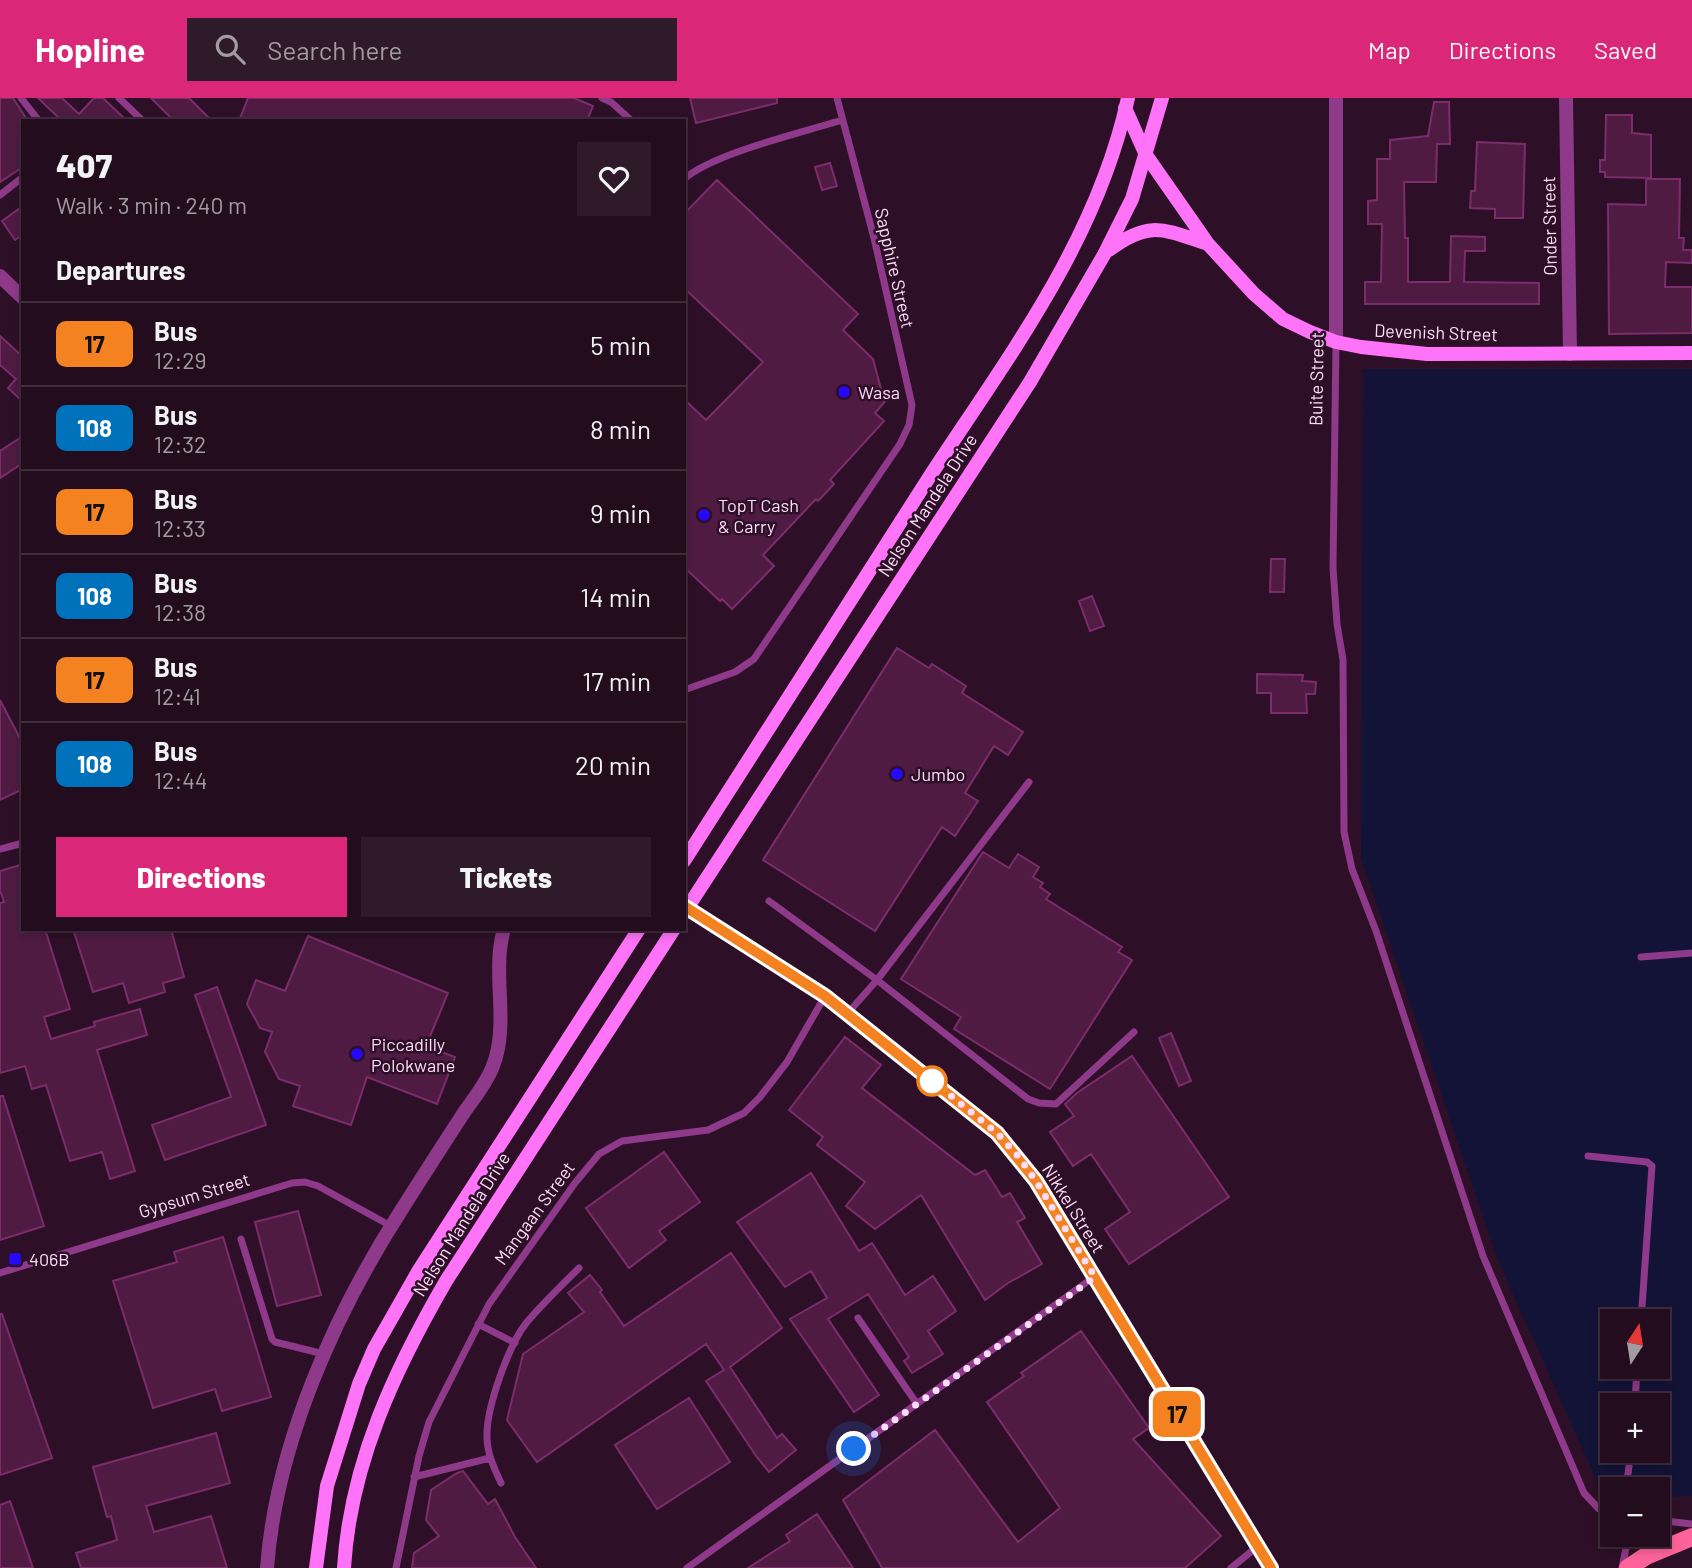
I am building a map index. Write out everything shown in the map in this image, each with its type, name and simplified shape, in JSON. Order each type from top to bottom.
[{"type":"main road","name":"Nelson Mandela Drive","points":[[686,907],[958,495],[1060,330],[1105,253],[1132,199],[1162,98]]},
{"type":"main road","name":"Nelson Mandela Drive","points":[[686,857],[1044,300],[1077,242],[1098,192],[1126,103]]},
{"type":"main road","name":"Devenish Street","points":[[1126,103],[1146,155],[1208,244],[1254,294],[1283,318],[1336,342],[1427,354],[1692,353]]},
{"type":"main road","points":[[1105,253],[1132,234],[1151,229],[1167,230],[1208,244]]},
{"type":"main road","name":"Nelson Mandela Drive","points":[[316,1568],[327,1486],[350,1410],[374,1349],[419,1270],[638,931]]},
{"type":"main road","name":"Nelson Mandela Drive","points":[[344,1568],[351,1513],[360,1472],[391,1386],[422,1323],[475,1236],[673,931]]},
{"type":"main road","points":[[1628,1568],[1663,1548],[1692,1537]]},
{"type":"street","name":"Buite Street","points":[[1336,98],[1336,342]]},
{"type":"street","name":"Onder Street","points":[[1566,98],[1570,354]]},
{"type":"street","points":[[0,276],[21,296]]},
{"type":"street","name":"Nikkel Street","points":[[686,910],[825,996],[997,1133],[1036,1181],[1271,1568]]},
{"type":"street","points":[[267,1568],[272,1522],[284,1470],[336,1329],[391,1226],[493,1067],[500,1034],[498,966],[504,931]]},
{"type":"lane","points":[[20,98],[37,119]]},
{"type":"lane","points":[[120,98],[141,119]]},
{"type":"lane","points":[[602,98],[611,102],[630,119]]},
{"type":"lane","name":"Sapphire Street","points":[[686,689],[735,672],[754,659],[900,444],[909,425],[912,405],[874,238],[837,98]]},
{"type":"lane","points":[[686,173],[724,157],[842,121]]},
{"type":"lane","points":[[0,195],[21,179]]},
{"type":"lane","name":"Buite Street","points":[[1336,342],[1333,568],[1343,660],[1344,832],[1352,869],[1376,930],[1483,1256],[1584,1493],[1600,1509]]},
{"type":"lane","points":[[847,1014],[877,980],[1030,782]]},
{"type":"lane","points":[[0,849],[21,844]]},
{"type":"lane","points":[[769,901],[877,980],[1028,1099],[1039,1103],[1056,1104],[1134,1032]]},
{"type":"lane","points":[[1641,957],[1692,953]]},
{"type":"lane","name":"Mangaan Street","points":[[396,1568],[414,1477],[429,1422],[489,1304],[536,1236],[599,1154],[622,1141],[708,1130],[744,1114],[787,1062],[825,996]]},
{"type":"lane","points":[[1588,1156],[1647,1162],[1652,1166],[1642,1309]]},
{"type":"lane","name":"Gypsum Street","points":[[0,1273],[292,1182],[306,1182],[318,1186],[391,1226]]},
{"type":"lane","points":[[241,1239],[272,1339],[325,1354]]},
{"type":"lane","points":[[501,1483],[490,1458],[487,1439],[487,1422],[500,1378],[526,1323],[579,1268]]},
{"type":"lane","points":[[687,1568],[1095,1277]]},
{"type":"lane","points":[[858,1318],[917,1404]]},
{"type":"lane","points":[[478,1324],[515,1343]]},
{"type":"lane","points":[[414,1477],[490,1458]]},
{"type":"lane","points":[[1670,1522],[1692,1524]]},
{"type":"lane","points":[[1231,1568],[1257,1547]]},
{"type":"lane","points":[[1622,1568],[1626,1547]]},
{"type":"shaded area","points":[[1363,369],[1692,369],[1692,1496],[1670,1497],[1670,1477],[1600,1477],[1600,1488],[1497,1258],[1361,858]]},
{"type":"building","points":[[0,98],[13,98],[27,119],[21,119],[21,168],[0,182]]},
{"type":"building","points":[[38,98],[62,98],[79,114],[94,98],[103,98],[125,119],[60,119]]},
{"type":"building","points":[[151,98],[189,98],[210,119],[172,119]]},
{"type":"building","points":[[248,98],[574,98],[593,106],[588,119],[240,119]]},
{"type":"building","points":[[690,98],[777,98],[777,103],[696,123]]},
{"type":"building","points":[[1434,102],[1449,102],[1450,144],[1437,144],[1436,182],[1404,182],[1408,282],[1450,282],[1451,236],[1485,237],[1485,251],[1465,251],[1464,282],[1539,283],[1539,304],[1365,304],[1365,282],[1381,282],[1382,224],[1368,224],[1368,201],[1377,200],[1377,159],[1390,159],[1390,140],[1428,136]]},
{"type":"building","points":[[1606,115],[1632,115],[1632,133],[1651,135],[1651,178],[1605,177],[1605,172],[1600,172],[1600,160],[1605,160]]},
{"type":"building","points":[[1477,142],[1525,144],[1523,218],[1495,218],[1495,209],[1470,208],[1471,191],[1475,191]]},
{"type":"building","points":[[830,163],[837,186],[822,190],[815,167]]},
{"type":"building","points":[[1646,179],[1680,179],[1679,238],[1684,238],[1683,250],[1692,250],[1692,263],[1666,262],[1665,287],[1692,287],[1692,333],[1609,334],[1608,204],[1646,205]]},
{"type":"building","points":[[717,180],[858,314],[843,330],[873,359],[882,393],[888,398],[875,413],[884,421],[830,480],[834,484],[818,501],[816,499],[763,555],[774,566],[732,609],[686,569],[686,401],[706,420],[763,362],[686,290],[686,212]]},
{"type":"building","points":[[21,207],[21,236],[15,240],[2,221]]},
{"type":"building","points":[[0,336],[21,355],[21,400],[8,388],[16,379],[0,365]]},
{"type":"building","points":[[21,437],[21,464],[0,478],[0,451]]},
{"type":"building","points":[[1271,559],[1285,559],[1284,592],[1270,592]]},
{"type":"building","points":[[1092,596],[1104,626],[1090,631],[1079,601]]},
{"type":"building","name":"Jumbo","points":[[897,648],[929,668],[932,664],[966,686],[962,693],[1023,732],[1008,755],[994,746],[965,793],[978,801],[955,836],[942,827],[875,931],[763,860]]},
{"type":"building","points":[[1257,674],[1303,675],[1302,681],[1316,682],[1315,694],[1306,694],[1307,713],[1271,713],[1271,693],[1257,693]]},
{"type":"building","points":[[0,700],[21,740],[21,790],[0,800]]},
{"type":"building","points":[[983,852],[1009,868],[1018,854],[1039,867],[1033,877],[1043,883],[1040,887],[1050,894],[1046,899],[1122,947],[1118,952],[1132,960],[1050,1089],[954,1029],[961,1017],[901,979]]},
{"type":"building","points":[[21,865],[21,931],[46,931],[70,1009],[44,1017],[51,1039],[95,1026],[94,1022],[140,1009],[147,1035],[97,1050],[135,1171],[110,1179],[102,1152],[70,1161],[46,1085],[32,1089],[25,1066],[0,1073],[0,903],[4,902],[0,890],[0,871]]},
{"type":"building","points":[[74,931],[172,931],[184,977],[163,983],[165,992],[129,1003],[123,983],[93,992]]},
{"type":"building","name":"Piccadilly Polokwane","points":[[308,936],[448,993],[426,1046],[455,1057],[437,1104],[367,1077],[351,1125],[293,1106],[300,1086],[279,1079],[265,1052],[272,1032],[260,1028],[247,1004],[256,980],[285,991]]},
{"type":"building","points":[[217,987],[266,1125],[165,1160],[152,1125],[231,1097],[195,995]]},
{"type":"building","points":[[1171,1033],[1191,1081],[1179,1086],[1159,1038]]},
{"type":"building","points":[[845,1037],[881,1065],[862,1088],[975,1175],[985,1170],[1002,1197],[1010,1193],[1025,1218],[1017,1222],[1042,1264],[985,1300],[921,1195],[875,1229],[846,1206],[865,1182],[817,1145],[823,1137],[789,1110]]},
{"type":"building","points":[[1132,1056],[1229,1197],[1129,1264],[1105,1229],[1130,1212],[1091,1154],[1073,1166],[1050,1132],[1074,1116],[1065,1104]]},
{"type":"building","points":[[0,1096],[3,1096],[44,1226],[0,1240]]},
{"type":"building","points":[[664,1152],[700,1202],[659,1231],[666,1240],[629,1268],[586,1208]]},
{"type":"building","points":[[811,1173],[859,1251],[872,1243],[905,1295],[933,1276],[956,1311],[928,1331],[943,1354],[912,1373],[904,1361],[909,1357],[868,1294],[828,1319],[879,1395],[854,1412],[790,1319],[827,1298],[811,1271],[785,1287],[737,1222]]},
{"type":"building","points":[[298,1211],[321,1295],[277,1306],[255,1222]]},
{"type":"building","points":[[223,1237],[271,1397],[222,1411],[215,1389],[153,1408],[113,1281],[177,1262],[174,1252]]},
{"type":"building","points":[[731,1253],[782,1328],[730,1367],[777,1438],[782,1434],[796,1450],[769,1472],[706,1381],[724,1370],[706,1344],[537,1462],[507,1420],[523,1354],[584,1312],[568,1293],[590,1275],[624,1326]]},
{"type":"building","points":[[0,1314],[52,1458],[0,1475]]},
{"type":"building","points":[[1081,1331],[1149,1428],[1133,1439],[1221,1536],[1185,1568],[882,1568],[843,1500],[935,1430],[1018,1542],[1060,1508],[987,1402],[1024,1376],[1021,1373]]},
{"type":"building","points":[[689,1398],[730,1462],[657,1509],[615,1445]]},
{"type":"building","points":[[216,1433],[230,1483],[146,1506],[154,1532],[211,1516],[227,1568],[81,1568],[76,1553],[117,1540],[111,1516],[107,1517],[93,1467]]},
{"type":"building","points":[[463,1471],[488,1504],[495,1499],[515,1537],[536,1568],[412,1568],[414,1553],[439,1536],[426,1520],[431,1490]]},
{"type":"building","points":[[10,1501],[33,1568],[0,1568],[0,1505]]},
{"type":"building","points":[[817,1514],[853,1568],[748,1568],[790,1541],[786,1535]]},
{"type":"bus line","name":"17","points":[[686,907],[825,996],[970,1110],[1019,1157],[1271,1568]]},
{"type":"place","name":"Wasa","points":[[844,392]]},
{"type":"place","name":"TopT Cash & Carry","points":[[704,515]]},
{"type":"place","name":"Jumbo","points":[[897,774]]},
{"type":"place","name":"Piccadilly Polokwane","points":[[357,1054]]},
{"type":"place","name":"406B","points":[[15,1259]]},
{"type":"route","points":[[854,1449],[1095,1277],[1019,1157],[997,1133],[929,1078],[932,1081]]}]
